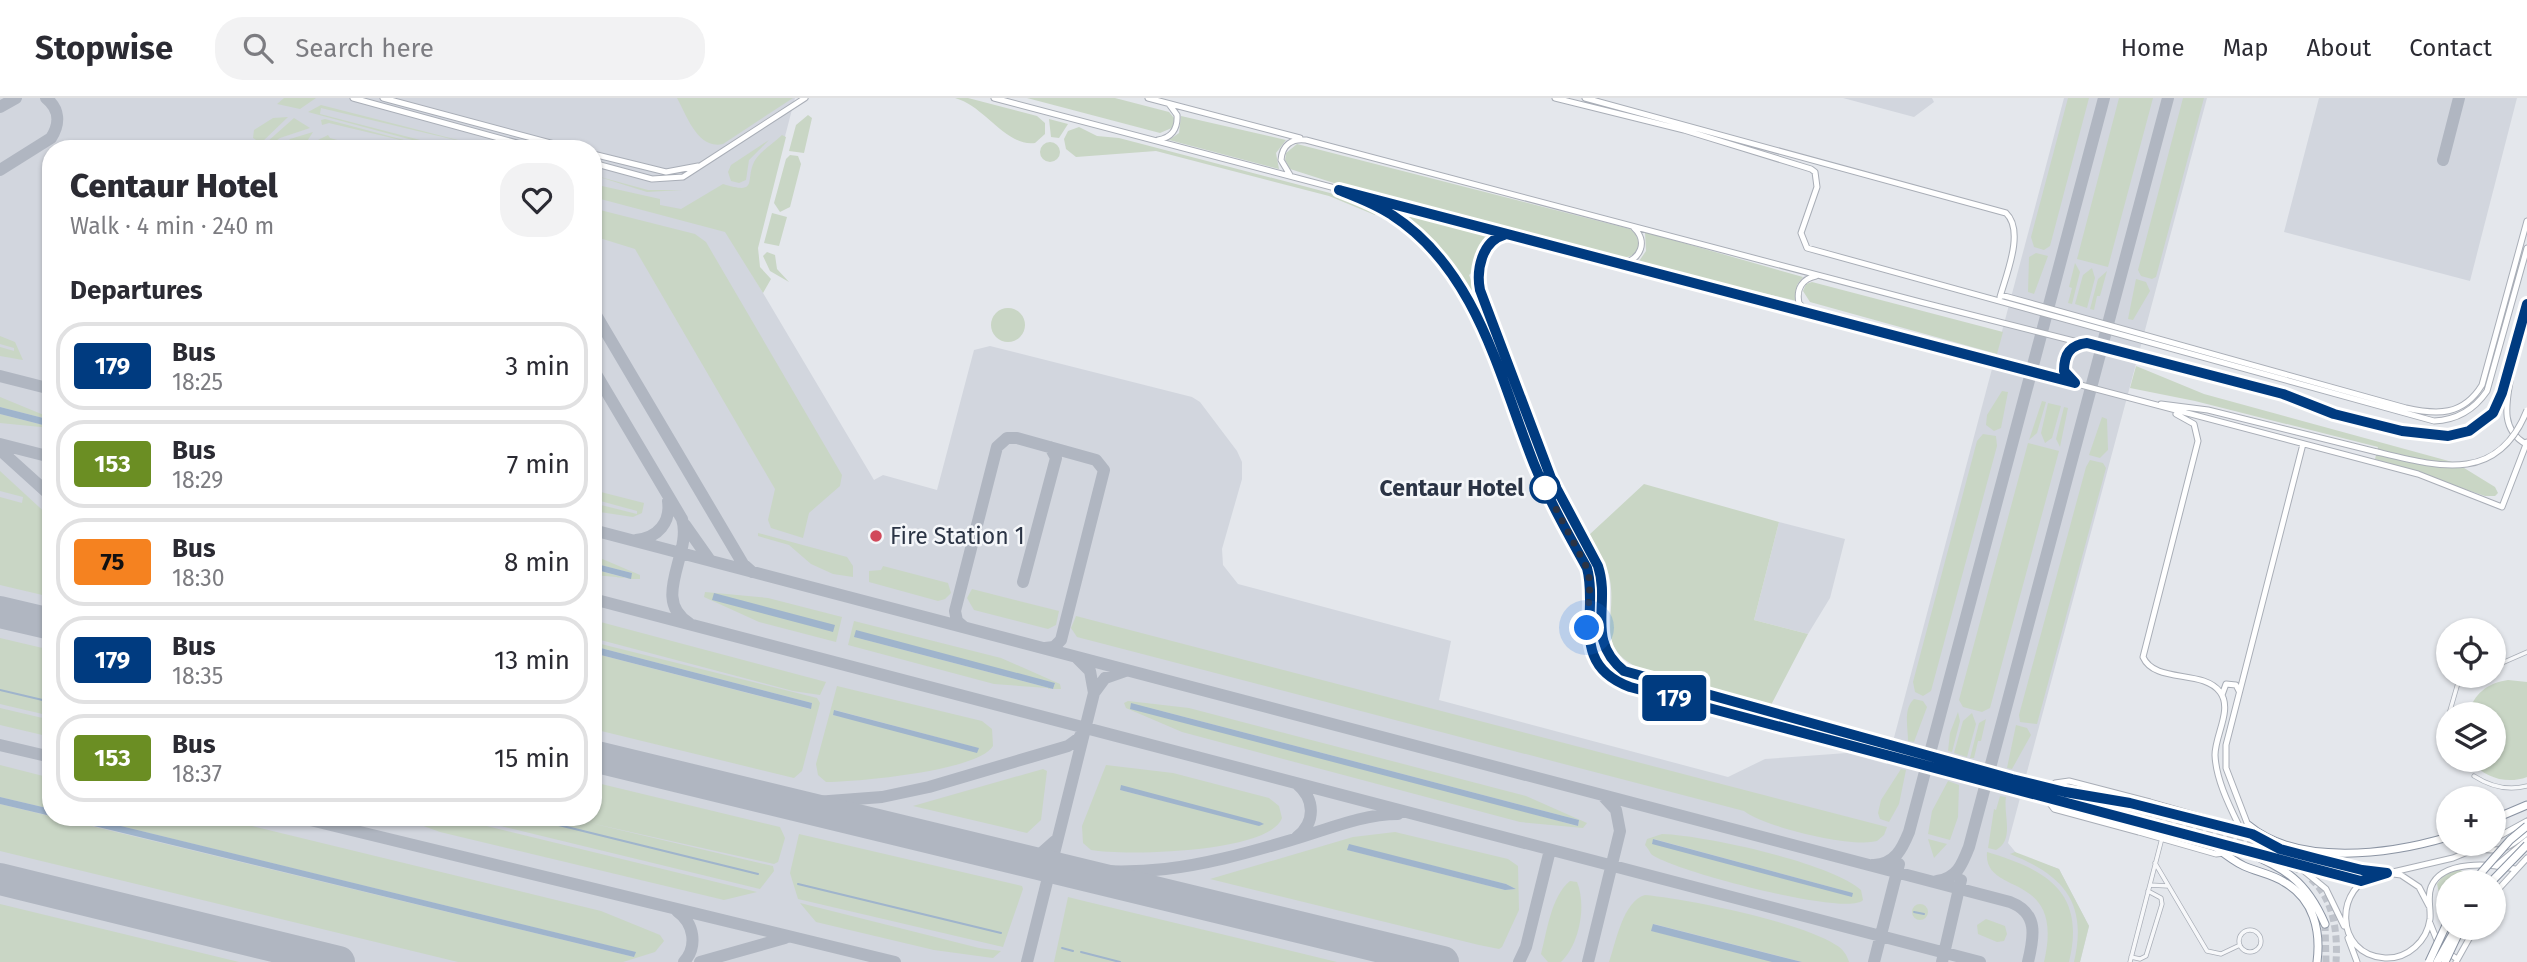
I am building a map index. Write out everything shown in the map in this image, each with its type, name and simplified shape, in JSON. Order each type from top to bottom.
[{"type":"highway","points":[[2065,792],[2125,810]]},
{"type":"highway","points":[[2506,814],[2527,805]]},
{"type":"highway","points":[[2484,870],[2510,840],[2527,826]]},
{"type":"highway","points":[[2250,830],[2282,842],[2336,853],[2393,851],[2436,840]]},
{"type":"highway","points":[[2208,841],[2244,866],[2282,880],[2304,899],[2317,925],[2317,962]]},
{"type":"highway","points":[[2503,870],[2527,845]]},
{"type":"highway","points":[[2236,847],[2298,879],[2315,899],[2325,924]]},
{"type":"highway","points":[[2429,962],[2439,940]]},
{"type":"highway","points":[[2437,962],[2451,940]]},
{"type":"highway","points":[[2445,962],[2453,940]]},
{"type":"main road","points":[[353,98],[506,140]]},
{"type":"main road","points":[[383,98],[539,140]]},
{"type":"main road","points":[[602,166],[652,179],[670,180],[690,173],[805,98]]},
{"type":"main road","points":[[994,98],[2425,476],[2502,507],[2527,443],[2511,431],[2506,415],[2514,355]]},
{"type":"main road","points":[[1148,98],[2283,394],[2334,414],[2402,431],[2448,436],[2475,428],[2493,413],[2514,355],[2527,304]]},
{"type":"main road","points":[[1555,98],[1617,112],[1805,166],[1815,172],[1817,180],[1801,233],[1807,248],[2406,408],[2446,413],[2468,403],[2482,385],[2527,221]]},
{"type":"main road","points":[[1585,98],[2006,213],[2013,221],[2016,232],[1999,298]]},
{"type":"main road","points":[[1153,140],[1166,138],[1177,122],[1174,109],[1163,102]]},
{"type":"main road","points":[[1296,178],[1286,171],[1282,154],[1294,140],[1306,140]]},
{"type":"main road","points":[[602,156],[666,172],[707,162]]},
{"type":"main road","points":[[1339,190],[1375,205],[1408,227],[1439,257],[1461,286],[1479,321],[1542,482],[1587,568],[1590,582],[1589,640],[1595,657],[1612,678],[1630,687],[1779,728],[2361,881]]},
{"type":"main road","points":[[1618,263],[1631,261],[1642,245],[1639,232],[1628,225]]},
{"type":"main road","points":[[1511,235],[1499,236],[1488,245],[1479,278],[1480,290],[1551,478],[1598,566],[1602,593],[1599,629],[1605,648],[1618,666],[1654,682],[2065,792],[2130,803],[2250,830],[2280,849],[2362,870],[2401,875],[2414,882],[2424,893],[2429,906]]},
{"type":"main road","points":[[1999,298],[2424,419],[2441,421],[2469,411],[2490,385],[2527,248]]},
{"type":"main road","points":[[1813,315],[1799,303],[1799,289],[1811,277],[1823,276]]},
{"type":"main road","points":[[2075,383],[2064,371],[2065,357],[2074,346],[2087,343]]},
{"type":"main road","points":[[2147,402],[2208,410],[2445,466],[2474,463],[2497,452],[2512,439],[2527,410]]},
{"type":"main road","points":[[2147,402],[2189,419],[2196,427],[2198,437],[2143,657],[2150,667],[2210,684],[2222,695]]},
{"type":"main road","points":[[2250,830],[2224,760],[2303,444]]},
{"type":"main road","points":[[2239,692],[2236,685],[2229,684],[2222,688],[2225,708],[2217,740],[2216,763],[2241,830]]},
{"type":"main road","points":[[2241,830],[2069,781],[2055,783],[2048,791],[2048,801],[2054,809],[2207,852],[2250,853]]},
{"type":"main road","points":[[2506,832],[2527,821]]},
{"type":"main road","points":[[2506,850],[2527,833]]},
{"type":"main road","points":[[2496,866],[2527,840]]},
{"type":"main road","points":[[2506,880],[2527,857],[2512,852]]},
{"type":"main road","points":[[2380,962],[2365,952],[2351,937],[2344,915],[2350,894],[2361,881],[2455,856]]},
{"type":"main road","points":[[2463,856],[2465,867]]},
{"type":"main road","points":[[2286,860],[2306,871],[2326,889],[2357,962]]},
{"type":"main road","points":[[2467,940],[2456,960],[2432,935],[2429,906],[2431,888],[2438,877],[2449,870],[2465,867],[2496,866],[2515,869]]},
{"type":"main road","points":[[2365,952],[2385,958],[2406,953],[2422,940],[2430,920]]},
{"type":"street","points":[[2506,661],[2527,652]]},
{"type":"street","points":[[2474,776],[2495,786],[2510,789],[2527,786]]},
{"type":"street","points":[[2148,891],[2161,898],[2162,904],[2146,956],[2130,960],[2155,863],[2162,838]]},
{"type":"street","points":[[2155,863],[2207,951],[2221,954],[2240,945]]},
{"type":"street","points":[[2150,885],[2169,886]]},
{"type":"street","points":[[2246,931],[2254,931],[2260,937],[2260,945],[2254,951],[2246,951],[2240,945],[2240,937],[2246,931]]},
{"type":"shaded area","points":[[0,98],[795,98],[750,271],[874,480],[883,475],[937,490],[974,350],[990,346],[1192,397],[1200,402],[1237,451],[1242,462],[1242,479],[1222,549],[1223,565],[1238,584],[1451,641],[1439,700],[1728,777],[1765,759],[1847,753],[1887,764],[2064,98],[2207,98],[2008,843],[2018,855],[2059,869],[2089,926],[2080,962],[0,962]]},
{"type":"shaded area","points":[[1843,98],[1932,98],[1934,102],[1914,117]]},
{"type":"shaded area","points":[[2319,98],[2517,98],[2470,281],[2284,232]]},
{"type":"shaded area","points":[[1779,522],[1845,539],[1830,598],[1808,634],[1754,620]]},
{"type":"green space","points":[[284,98],[316,98],[300,109],[277,104]]},
{"type":"green space","points":[[677,98],[793,98],[723,144],[714,144],[707,142],[694,130]]},
{"type":"green space","points":[[955,98],[968,98],[1037,116],[1045,123],[1045,134],[1035,143],[1014,139],[966,102]]},
{"type":"green space","points":[[1027,98],[1115,98],[1169,112],[1175,119],[1174,127],[1160,133]]},
{"type":"green space","points":[[2068,98],[2089,98],[2050,246],[2044,250],[2034,247],[2031,237]]},
{"type":"green space","points":[[2119,98],[2153,98],[2108,267],[2077,259]]},
{"type":"green space","points":[[2183,98],[2204,98],[2156,277],[2152,279],[2141,276],[2138,270]]},
{"type":"green space","points":[[321,105],[458,140],[321,108],[320,114],[420,140],[412,140],[308,112]]},
{"type":"green space","points":[[808,115],[812,118],[804,153],[789,151],[796,125]]},
{"type":"green space","points":[[1181,116],[1286,140],[1276,153],[1279,169],[1169,140],[1179,133]]},
{"type":"green space","points":[[288,117],[264,140],[253,138],[254,130],[273,118]]},
{"type":"green space","points":[[294,118],[310,128],[277,140],[269,140]]},
{"type":"green space","points":[[1049,119],[1068,124],[1059,138],[1051,137]]},
{"type":"green space","points":[[321,120],[404,140],[329,123],[322,125]]},
{"type":"green space","points":[[1079,127],[1097,136],[1119,138],[1330,193],[1377,212],[1375,215],[1329,196],[1156,151],[1076,157],[1066,149],[1064,139],[1068,131]]},
{"type":"green space","points":[[313,132],[308,140],[290,139]]},
{"type":"green space","points":[[328,135],[337,140],[318,140]]},
{"type":"green space","points":[[782,135],[786,137],[758,248],[760,267],[771,279],[763,293],[725,232],[602,199],[602,186],[660,199],[660,205],[681,209],[723,184],[746,187],[754,162]]},
{"type":"green space","points":[[769,140],[749,160],[746,180],[739,183],[731,181],[728,172],[731,165]]},
{"type":"green space","points":[[1050,142],[1057,145],[1060,152],[1057,159],[1050,162],[1043,159],[1040,152],[1043,145]]},
{"type":"green space","points":[[1297,144],[1630,229],[1636,235],[1639,245],[1634,255],[1624,258],[1359,191],[1290,169],[1285,160],[1286,153]]},
{"type":"green space","points":[[790,155],[798,156],[801,164],[790,207],[780,212],[774,203],[786,159]]},
{"type":"green space","points":[[602,177],[648,190],[682,190],[647,192]]},
{"type":"green space","points":[[602,211],[695,234],[706,242],[842,475],[840,486],[809,513],[803,538],[771,528],[768,520],[775,489],[635,249],[602,239]]},
{"type":"green space","points":[[772,213],[787,217],[779,246],[764,243]]},
{"type":"green space","points":[[1403,214],[1492,236],[1483,247],[1477,268],[1469,275],[1474,288],[1471,290],[1441,249]]},
{"type":"green space","points":[[1645,232],[1803,277],[1797,285],[1797,301],[1637,264],[1646,251]]},
{"type":"green space","points":[[767,252],[775,255],[777,269],[789,282],[770,271],[763,256]]},
{"type":"green space","points":[[2036,253],[2048,256],[2034,294],[2028,292],[2029,257]]},
{"type":"green space","points":[[2075,263],[2080,272],[2072,304],[2068,303],[2072,288],[2069,287]]},
{"type":"green space","points":[[2092,268],[2095,278],[2087,308],[2075,304],[2083,275]]},
{"type":"green space","points":[[2107,271],[2094,310],[2090,309],[2098,279]]},
{"type":"green space","points":[[2136,279],[2146,282],[2150,291],[2133,320],[2128,319]]},
{"type":"green space","points":[[1812,282],[2003,332],[1997,354],[1810,302],[1803,291],[1806,284]]},
{"type":"green space","points":[[1008,308],[1020,313],[1025,325],[1020,337],[1008,342],[996,337],[991,325],[996,313]]},
{"type":"green space","points":[[0,336],[15,342],[23,360],[0,356],[0,347],[14,351],[14,348],[0,344]]},
{"type":"green space","points":[[2136,366],[2204,394],[2456,463],[2495,487],[2498,493],[2495,496],[2485,496],[2375,459],[2378,447],[2195,401],[2130,388]]},
{"type":"green space","points":[[2002,391],[2008,392],[2001,428],[1994,431],[1986,425],[1987,415]]},
{"type":"green space","points":[[0,397],[42,414],[42,418],[0,407]]},
{"type":"green space","points":[[2042,401],[2046,402],[2037,433],[2029,440]]},
{"type":"green space","points":[[2048,403],[2061,406],[2052,438],[2045,443],[2041,433]]},
{"type":"green space","points":[[2064,407],[2068,408],[2060,447],[2056,439]]},
{"type":"green space","points":[[0,414],[42,425],[42,427],[0,423]]},
{"type":"green space","points":[[2102,417],[2107,419],[2108,450],[2100,458],[2089,455]]},
{"type":"green space","points":[[1983,434],[1996,436],[1997,446],[1931,691],[1923,696],[1915,692],[1913,682],[1977,441]]},
{"type":"green space","points":[[2028,443],[2059,451],[1990,708],[1982,712],[1963,707],[1959,700]]},
{"type":"green space","points":[[2090,460],[2103,463],[2106,468],[2037,724],[2020,722],[2019,715]]},
{"type":"green space","points":[[0,471],[42,510],[42,595],[0,585],[0,497],[22,503],[23,497],[0,491]]},
{"type":"green space","points":[[1644,484],[1779,522],[1754,620],[1808,634],[1771,705],[1646,671],[1629,663],[1613,644],[1610,633],[1610,580],[1604,562],[1589,535]]},
{"type":"green space","points":[[602,492],[644,503],[642,513],[633,517],[602,512],[602,505],[637,514],[637,511],[602,501]]},
{"type":"green space","points":[[758,533],[847,557],[853,566],[853,577],[833,574],[811,564],[789,545],[758,536]]},
{"type":"green space","points":[[602,559],[640,575],[640,579],[630,578],[632,573],[602,565]]},
{"type":"green space","points":[[883,566],[948,583],[951,593],[938,601],[869,582],[869,571],[881,570]]},
{"type":"green space","points":[[602,572],[625,578],[602,576]]},
{"type":"green space","points":[[972,589],[1059,611],[1056,625],[1048,629],[974,610],[967,598]]},
{"type":"green space","points":[[705,592],[768,598],[842,617],[836,642],[759,622],[704,597]]},
{"type":"green space","points":[[1076,616],[1887,827],[1884,835],[1877,841],[1848,842],[1809,835],[1770,823],[1744,811],[1077,637],[1071,628]]},
{"type":"green space","points":[[854,621],[1001,658],[1060,684],[1061,689],[1053,688],[1054,683],[854,637],[1050,688],[994,684],[848,645]]},
{"type":"green space","points":[[602,622],[826,682],[820,695],[793,691],[602,640]]},
{"type":"green space","points":[[0,638],[42,648],[42,714],[0,704]]},
{"type":"green space","points":[[602,644],[817,698],[820,703],[802,771],[794,778],[602,731],[602,655],[810,709],[812,703],[602,648]]},
{"type":"green space","points":[[2506,681],[2527,682],[2527,777],[2511,780],[2495,778],[2483,772],[2506,772],[2506,702],[2474,702],[2487,688],[2506,688]]},
{"type":"green space","points":[[837,686],[982,721],[992,729],[993,746],[983,755],[942,768],[888,777],[826,782],[818,775],[816,764]],"holes":[[[835,710],[979,749],[833,715]]]},
{"type":"green space","points":[[1914,699],[1923,701],[1927,707],[1914,742],[1908,741],[1907,719],[1908,708]]},
{"type":"green space","points":[[1128,701],[1189,708],[1526,796],[1587,823],[1583,828],[1520,822],[1182,732],[1126,708],[1124,703]],"holes":[[[1131,703],[1579,820],[1577,826]]]},
{"type":"green space","points":[[0,708],[42,718],[42,735],[0,725]]},
{"type":"green space","points":[[1958,712],[1960,721],[1952,752],[1948,751],[1950,733]]},
{"type":"green space","points":[[1972,713],[1976,724],[1967,757],[1954,753],[1963,721]]},
{"type":"green space","points":[[1986,719],[1981,741],[1978,741],[1974,758],[1970,758],[1979,723]]},
{"type":"green space","points":[[2016,725],[2027,728],[2031,735],[2012,769],[2007,768]]},
{"type":"green space","points":[[0,765],[42,776],[42,807],[0,797]]},
{"type":"green space","points":[[1106,765],[1173,773],[1269,798],[1279,806],[1282,818],[1272,830],[1252,839],[1163,852],[1091,850],[1083,843],[1082,826]],"holes":[[[1121,786],[1264,826],[1120,790]]]},
{"type":"green space","points":[[1043,769],[1047,771],[1041,820],[1027,833],[913,806]]},
{"type":"green space","points":[[1901,769],[1906,770],[1899,804],[1889,822],[1880,819],[1878,813],[1881,800]]},
{"type":"green space","points":[[1948,781],[1959,785],[1958,817],[1950,840],[1928,834],[1932,811]]},
{"type":"green space","points":[[602,784],[780,827],[785,838],[778,862],[774,864],[602,826]]},
{"type":"green space","points":[[2000,796],[2006,797],[2007,833],[2002,846],[1996,850],[1988,848],[1994,809],[1996,810]]},
{"type":"green space","points":[[0,804],[42,814],[42,826],[91,826],[634,957],[635,952],[121,826],[252,826],[601,911],[660,935],[664,941],[655,952],[623,962],[458,962],[0,851]]},
{"type":"green space","points":[[424,826],[487,826],[757,892],[724,900]]},
{"type":"green space","points":[[501,826],[602,826],[773,866],[774,871],[760,889]]},
{"type":"green space","points":[[1395,832],[1508,859],[1518,866],[1519,910],[1502,947],[1499,949],[1479,945],[1210,879],[1353,837]],"holes":[[[1349,845],[1506,884],[1516,889],[1505,890],[1348,850]]]},
{"type":"green space","points":[[799,834],[1022,886],[1003,947],[798,899],[790,873]]},
{"type":"green space","points":[[1662,834],[1681,836],[1766,852],[1846,880],[1861,890],[1863,900],[1851,904],[1827,902],[1724,881],[1666,862],[1651,854],[1645,845],[1647,839]],"holes":[[[1654,839],[1853,893],[1652,843]]]},
{"type":"green space","points":[[1928,839],[1947,844],[1934,858]]},
{"type":"green space","points":[[1987,852],[2028,867],[2057,888],[2066,901],[2072,918],[2073,938],[2069,962],[2044,962],[2048,932],[2044,912],[2035,898],[1997,875],[1989,866]]},
{"type":"green space","points":[[2015,852],[2059,869],[2089,926],[2080,962],[2074,962],[2077,923],[2074,907],[2067,893],[2044,871],[2010,854]]},
{"type":"green space","points":[[1570,881],[1577,882],[1580,892],[1580,925],[1572,946],[1561,962],[1548,962],[1541,954],[1548,925],[1558,896]]},
{"type":"green space","points":[[1645,895],[1688,901],[1797,928],[1820,936],[1838,947],[1849,962],[1802,962],[1654,924],[1652,931],[1780,962],[1609,962],[1626,914],[1637,899]]},
{"type":"green space","points":[[1068,897],[1084,901],[1337,962],[1054,962]]},
{"type":"green space","points":[[800,903],[979,948],[1001,951],[993,958],[934,950],[816,922]]},
{"type":"green space","points":[[0,904],[239,962],[0,962]]},
{"type":"green space","points":[[1920,904],[1926,906],[1926,918],[1920,920],[1914,918],[1912,912],[1914,906]]},
{"type":"green space","points":[[1986,919],[2005,926],[2007,934],[2004,941],[1997,942],[1978,934],[1977,925]]},
{"type":"water","points":[[0,407],[42,418],[42,425],[0,414]]},
{"type":"water","points":[[602,565],[632,573],[631,579],[602,571]]},
{"type":"water","points":[[714,593],[835,625],[833,632],[712,600]]},
{"type":"water","points":[[856,630],[1055,683],[1053,689],[854,637]]},
{"type":"water","points":[[602,648],[812,703],[811,709],[602,655]]},
{"type":"water","points":[[1131,703],[1579,820],[1578,826],[1130,709]]},
{"type":"water","points":[[834,710],[979,748],[977,753],[833,715]]},
{"type":"water","points":[[1121,785],[1264,824],[1259,826],[1120,790]]},
{"type":"water","points":[[0,797],[42,807],[42,814],[0,804]]},
{"type":"water","points":[[94,826],[121,826],[636,952],[634,957]]},
{"type":"water","points":[[1653,839],[1853,893],[1852,897],[1652,844]]},
{"type":"water","points":[[1349,844],[1506,884],[1516,889],[1505,890],[1347,850]]},
{"type":"water","points":[[1653,924],[1802,962],[1772,962],[1651,931]]},
{"type":"waterway","points":[[0,690],[42,700]]},
{"type":"waterway","points":[[563,826],[758,874]]},
{"type":"waterway","points":[[798,884],[1001,933]]},
{"type":"waterway","points":[[1914,912],[1924,914]]},
{"type":"waterway","points":[[1062,948],[1073,951]]},
{"type":"waterway","points":[[1081,952],[1120,962]]},
{"type":"taxiway","points":[[0,107],[16,98]]},
{"type":"taxiway","points":[[46,98],[54,107],[57,117],[56,127],[48,140]]},
{"type":"taxiway","points":[[1874,865],[1892,859],[1909,832],[2104,98]]},
{"type":"taxiway","points":[[1937,881],[1954,874],[1969,847],[2168,98]]},
{"type":"taxiway","points":[[2443,160],[2459,98]]},
{"type":"taxiway","points":[[0,170],[42,144]]},
{"type":"taxiway","points":[[602,325],[743,564],[752,572]]},
{"type":"taxiway","points":[[0,376],[42,387]]},
{"type":"taxiway","points":[[602,384],[682,519],[684,532],[675,575],[673,601],[678,613],[689,623]]},
{"type":"taxiway","points":[[964,627],[957,621],[955,611],[997,447],[1007,438],[1017,438],[1096,460],[1104,470],[1061,640],[1054,647],[1045,648]]},
{"type":"taxiway","points":[[0,444],[42,455]]},
{"type":"taxiway","points":[[1023,582],[1056,458],[1050,447]]},
{"type":"taxiway","points":[[0,450],[42,488]]},
{"type":"taxiway","points":[[636,540],[651,536],[661,528],[667,516],[668,501]]},
{"type":"taxiway","points":[[685,525],[709,559]]},
{"type":"taxiway","points":[[602,532],[2010,902],[2030,919],[2033,935],[2028,962]]},
{"type":"taxiway","points":[[602,601],[1980,962]]},
{"type":"taxiway","points":[[0,609],[37,621]]},
{"type":"taxiway","points":[[1077,658],[1090,671],[1094,693]]},
{"type":"taxiway","points":[[1027,962],[1094,693],[1105,678],[1125,671]]},
{"type":"taxiway","points":[[754,795],[816,802],[882,797],[929,787],[1068,746],[1079,738],[1085,727]]},
{"type":"taxiway","points":[[0,745],[42,755]]},
{"type":"taxiway","points":[[1297,784],[1307,796],[1311,810],[1308,824],[1297,837]]},
{"type":"taxiway","points":[[1588,962],[1620,831],[1616,810],[1604,797]]},
{"type":"taxiway","points":[[1039,864],[1106,871],[1194,865],[1356,820],[1398,814]]},
{"type":"taxiway","points":[[335,826],[895,962]]},
{"type":"taxiway","points":[[1017,858],[1037,857],[1055,841]]},
{"type":"taxiway","points":[[1519,962],[1526,947],[1550,850]]},
{"type":"taxiway","points":[[1874,962],[1899,864]]},
{"type":"taxiway","points":[[1942,962],[1961,880]]},
{"type":"taxiway","points":[[677,911],[687,922],[692,935],[691,949],[684,962]]},
{"type":"taxiway","points":[[700,962],[785,938]]},
{"type":"runway","points":[[0,612],[42,622]]},
{"type":"runway","points":[[602,758],[1443,962]]},
{"type":"runway","points":[[0,879],[339,962]]},
{"type":"tunnel","points":[[2125,810],[2251,843],[2302,872]]},
{"type":"tunnel","points":[[2311,879],[2319,887],[2330,907],[2336,940],[2336,962]]},
{"type":"tunnel","points":[[2325,924],[2326,962]]},
{"type":"bus line","name":"179","points":[[1504,235],[1491,241],[1484,251],[1479,278],[1480,290],[1551,478],[1598,566],[1602,579],[1599,629],[1612,660],[1624,671],[1654,682],[2012,779],[2065,792],[2130,803],[2252,834],[2280,849],[2362,870],[2387,873],[2376,874],[2361,881],[1772,726],[1630,687],[1612,678],[1595,657],[1589,640],[1587,617],[1590,582],[1587,568],[1562,525],[1542,482],[1479,321],[1461,286],[1424,240],[1408,227],[1375,205],[1339,190],[2075,383],[2064,371],[2065,357],[2074,346],[2087,343],[2283,394],[2321,410],[2383,427],[2435,435],[2448,436],[2469,431],[2481,425],[2493,413],[2499,403],[2514,355],[2527,304]]},
{"type":"place","name":"Centaur Hotel","points":[[1545,488]]},
{"type":"place","name":"Fire Station 1","points":[[876,536]]},
{"type":"route","points":[[1545,488],[1542,482],[1562,525],[1587,568],[1590,593],[1587,628]]}]
